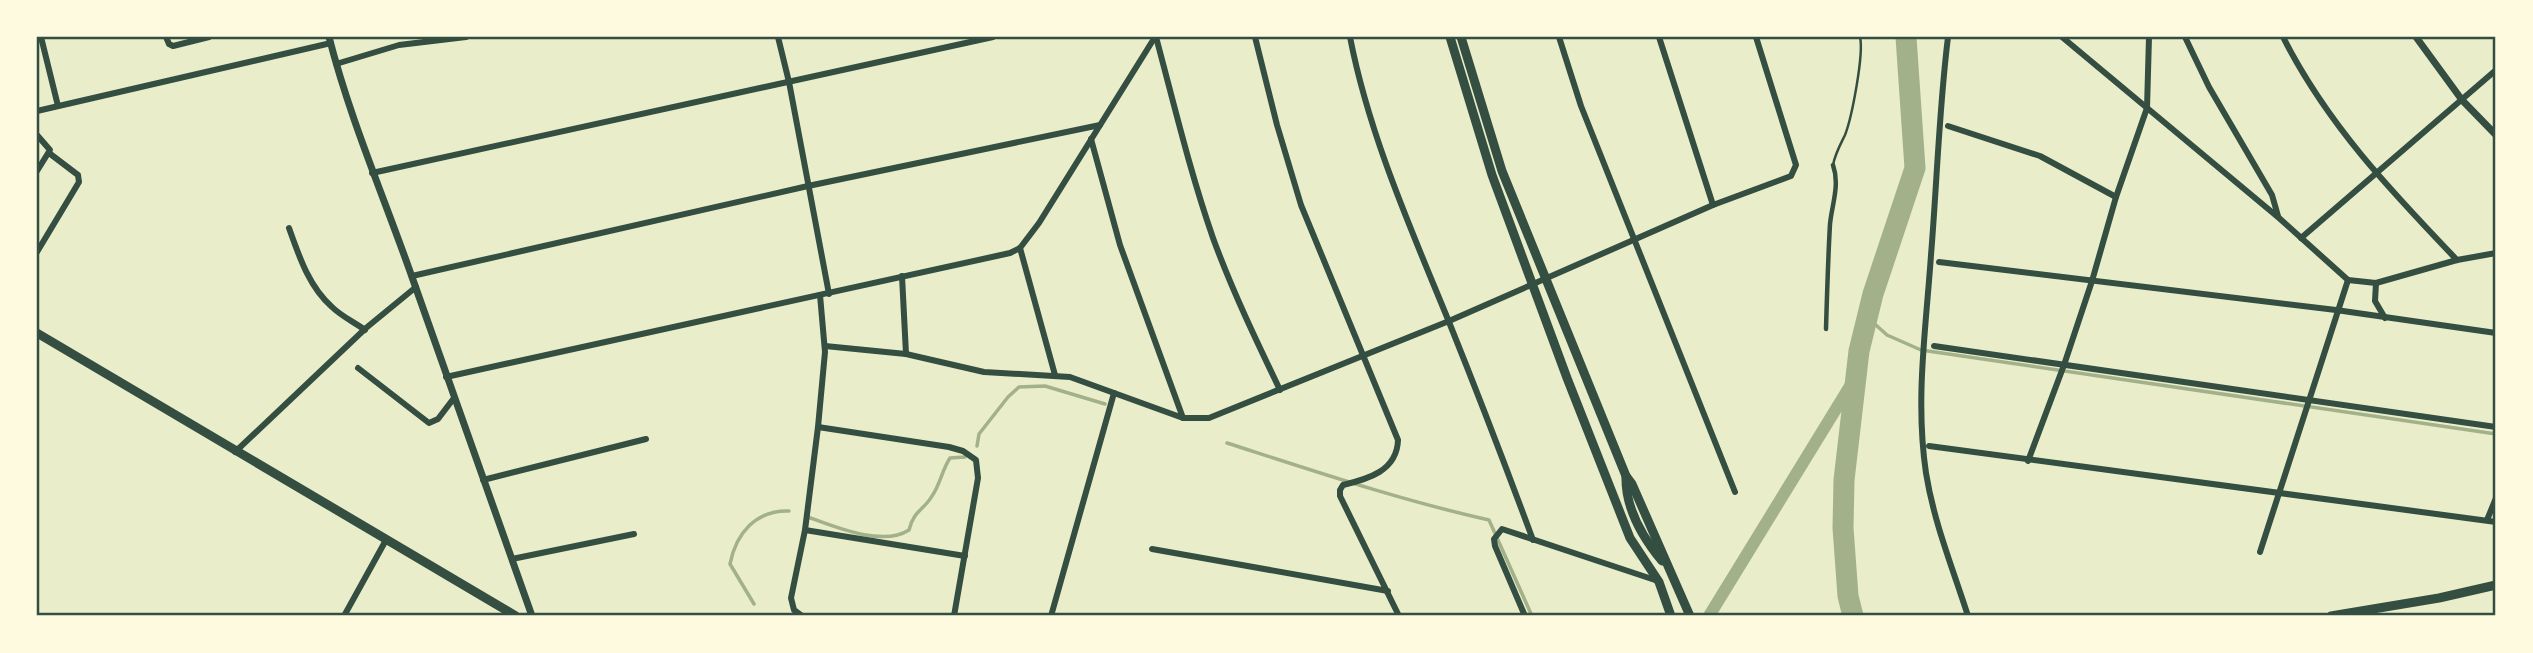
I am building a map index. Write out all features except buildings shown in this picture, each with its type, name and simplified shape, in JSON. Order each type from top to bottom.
[{"type":"main road","points":[[1450,37],[1492,175],[1531,285],[1630,538],[1659,582],[1669,613]]},
{"type":"main road","points":[[1461,37],[1502,171],[1626,476],[1626,493],[1648,543],[1670,570],[1689,614]]},
{"type":"main road","points":[[37,333],[516,616]]},
{"type":"main road","points":[[2331,616],[2496,585]]},
{"type":"street","points":[[41,37],[58,106]]},
{"type":"street","points":[[166,37],[173,46],[209,37]]},
{"type":"street","points":[[336,64],[399,45],[466,37]]},
{"type":"street","points":[[778,37],[829,293]]},
{"type":"street","points":[[372,173],[993,37]]},
{"type":"street","points":[[446,377],[996,257],[1020,247],[1039,223],[1156,37]]},
{"type":"street","points":[[1156,37],[1213,237],[1241,309],[1280,390]]},
{"type":"street","points":[[1255,37],[1301,205],[1398,440],[1398,450],[1390,463],[1368,478],[1343,485],[1340,496],[1399,616]]},
{"type":"street","points":[[1350,37],[1362,89],[1396,189],[1533,540]]},
{"type":"street","points":[[1559,37],[1572,80],[1633,240],[1735,492]]},
{"type":"street","points":[[1659,37],[1713,205]]},
{"type":"street","points":[[825,346],[906,354],[984,372],[1070,377],[1183,418],[1209,418],[1449,321],[1713,205],[1786,179],[1793,174],[1796,165],[1756,37]]},
{"type":"street","points":[[1948,37],[1923,338],[1922,434],[1935,518],[1968,616]]},
{"type":"street","points":[[2062,37],[2279,218],[2348,280],[2376,284],[2457,260],[2496,253]]},
{"type":"street","points":[[2028,461],[2060,377],[2116,197],[2147,108],[2148,37]]},
{"type":"street","points":[[2185,37],[2209,87],[2272,195],[2279,218]]},
{"type":"street","points":[[2283,37],[2299,68],[2349,142],[2457,260]]},
{"type":"street","points":[[2416,37],[2462,100],[2496,135]]},
{"type":"street","points":[[37,111],[330,40],[372,173],[412,276],[533,616]]},
{"type":"street","points":[[2301,238],[2496,70]]},
{"type":"street","points":[[412,276],[808,186],[1100,125]]},
{"type":"street","points":[[1948,126],[2039,156],[2116,197]]},
{"type":"street","points":[[37,135],[49,147],[49,153],[37,171]]},
{"type":"street","points":[[1091,139],[1120,245],[1183,418]]},
{"type":"street","points":[[37,252],[79,182],[78,176],[49,153]]},
{"type":"street","points":[[1826,328],[1831,220],[1836,193],[1836,173],[1833,165]]},
{"type":"street","points":[[289,228],[302,263],[321,295],[335,310],[365,330]]},
{"type":"street","points":[[1020,247],[1055,375]]},
{"type":"street","points":[[1939,262],[2336,310],[2496,333]]},
{"type":"street","points":[[902,276],[906,354]]},
{"type":"street","points":[[2260,552],[2311,399],[2336,310],[2348,280]]},
{"type":"street","points":[[2376,284],[2375,301],[2385,318]]},
{"type":"street","points":[[235,452],[365,330],[416,288]]},
{"type":"street","points":[[801,616],[794,610],[791,598],[805,530],[818,428],[825,346],[820,295]]},
{"type":"street","points":[[1934,346],[2496,427]]},
{"type":"street","points":[[358,368],[429,423],[438,419],[454,398]]},
{"type":"street","points":[[1051,616],[1114,393]]},
{"type":"street","points":[[818,428],[949,447],[973,457],[978,468],[978,478],[954,616]]},
{"type":"street","points":[[483,480],[646,439]]},
{"type":"street","points":[[1929,446],[2496,522]]},
{"type":"street","points":[[2487,520],[2496,498]]},
{"type":"street","points":[[1525,616],[1494,539],[1502,529],[1659,582]]},
{"type":"street","points":[[805,530],[965,556]]},
{"type":"street","points":[[512,559],[634,534]]},
{"type":"street","points":[[344,616],[386,540]]},
{"type":"street","points":[[1152,549],[1388,591]]},
{"type":"lane","points":[[1833,165],[1852,107],[1859,65],[1860,37]]},
{"type":"waterway","points":[[1853,616],[1848,596],[1843,528],[1844,480],[1859,351],[1873,294],[1915,168],[1906,37]]},
{"type":"waterway","points":[[1867,317],[1887,335],[1921,350],[2496,434]]},
{"type":"waterway","points":[[1709,616],[1855,378]]},
{"type":"waterway","points":[[977,446],[979,434],[1019,387],[1045,386],[1105,404]]},
{"type":"waterway","points":[[1227,443],[1390,494],[1489,520],[1532,616]]},
{"type":"waterway","points":[[808,517],[859,534],[886,537],[898,535],[909,530],[916,514],[929,501],[950,458],[965,457]]},
{"type":"waterway","points":[[754,604],[730,564],[737,542],[757,519],[767,514],[789,511]]}]
